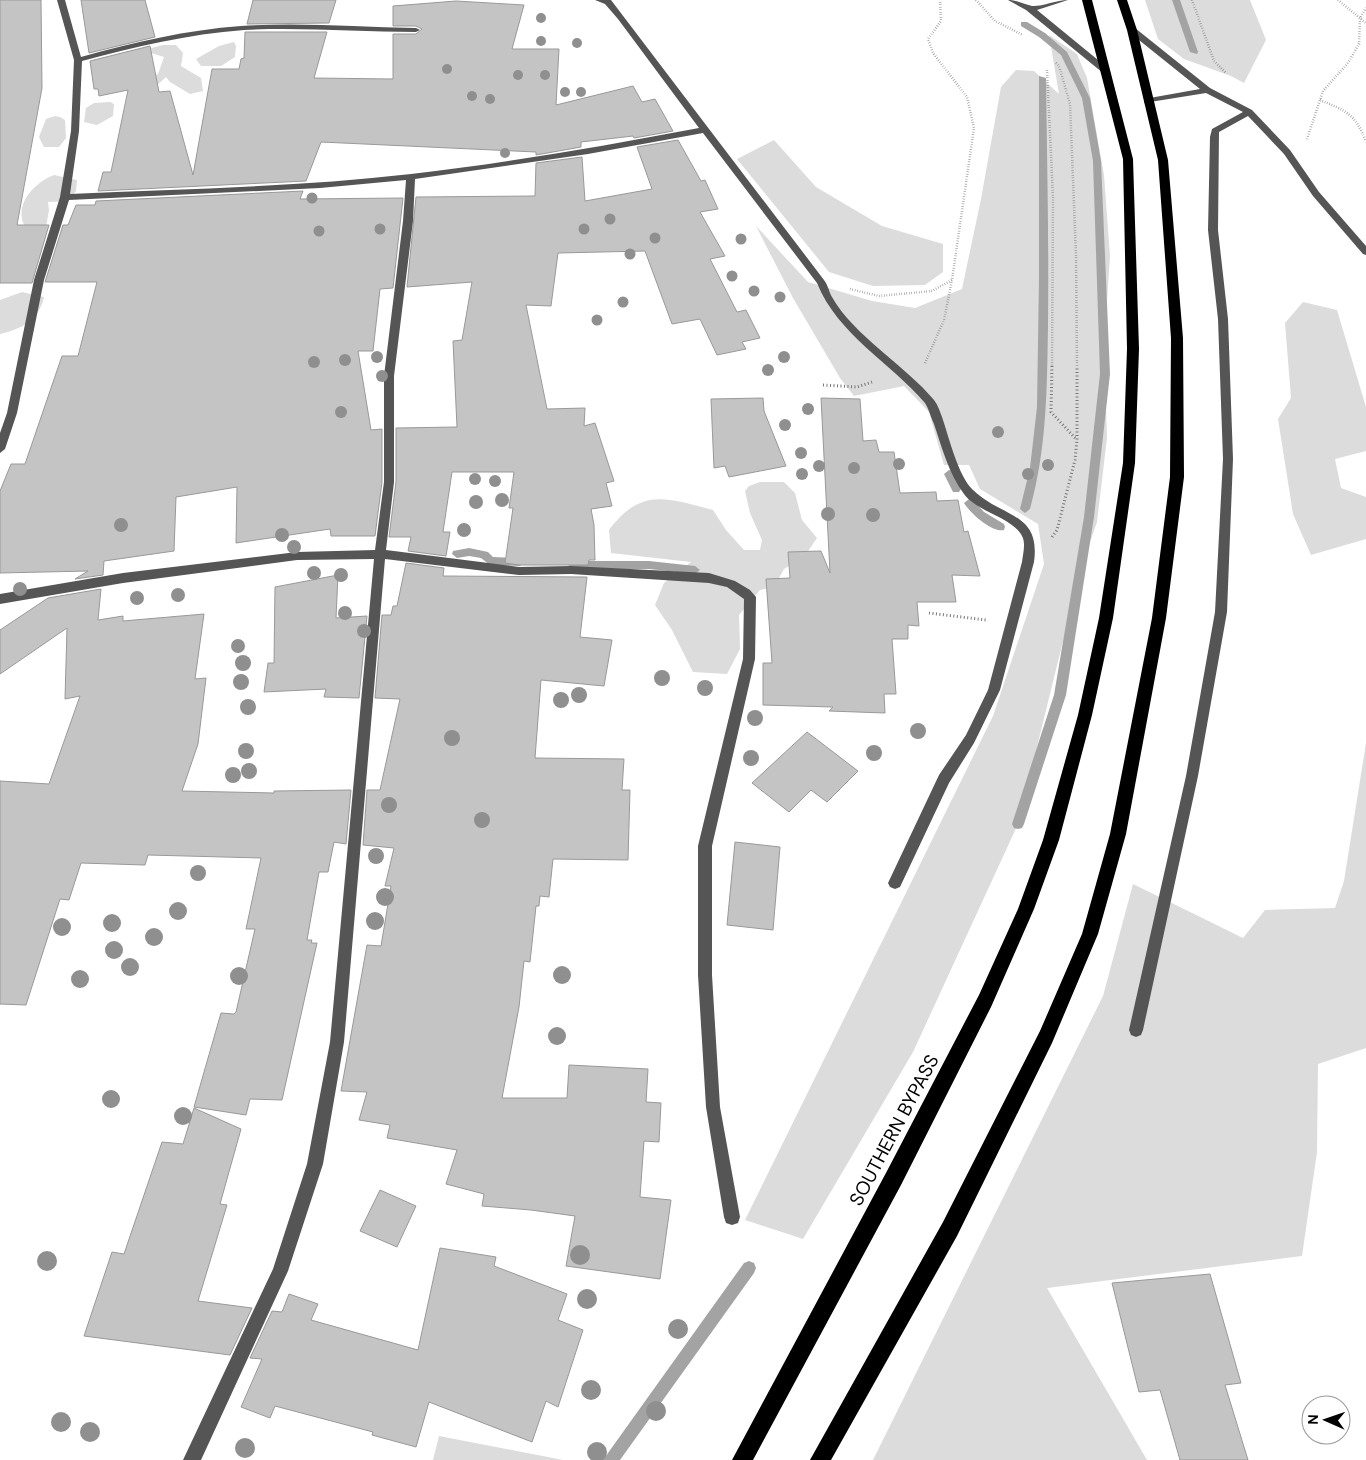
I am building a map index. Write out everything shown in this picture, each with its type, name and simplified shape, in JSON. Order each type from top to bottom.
[{"type":"highway","name":"SOUTHERN BYPASS","points":[[742,1460],[894,1178],[985,1001],[1026,909],[1059,810],[1085,715],[1106,618],[1129,463],[1134,349],[1128,159],[1087,0]]},
{"type":"highway","points":[[820,1460],[950,1228],[1046,1037],[1090,934],[1118,834],[1159,618],[1177,477],[1177,338],[1163,160],[1147,101],[1132,30],[1122,0]]},
{"type":"street","points":[[0,449],[12,413],[40,280],[64,197],[75,131],[78,60],[61,0]]},
{"type":"street","points":[[599,0],[608,2],[621,17],[821,282],[828,299],[847,323],[931,403],[960,478],[969,493],[996,512],[1017,523],[1028,535],[1030,548],[1028,562],[994,690],[970,739],[944,779],[895,883]]},
{"type":"street","points":[[1012,0],[1029,8],[1106,72]]},
{"type":"street","points":[[1029,8],[1045,6],[1064,0]]},
{"type":"street","points":[[78,60],[139,44],[219,30],[273,27],[416,30]]},
{"type":"street","points":[[1132,30],[1207,90],[1249,112],[1287,152],[1316,194],[1366,252]]},
{"type":"street","points":[[1147,101],[1207,90]]},
{"type":"street","points":[[1136,1030],[1192,776],[1221,612],[1228,459],[1223,319],[1213,230],[1214,136],[1215,131],[1249,112]]},
{"type":"street","points":[[64,197],[320,185],[411,177],[588,151],[705,130]]},
{"type":"street","points":[[192,1460],[280,1271],[315,1164],[337,1042],[380,554],[389,482],[389,376],[408,221],[411,177]]},
{"type":"street","points":[[0,599],[123,578],[297,556],[380,554],[466,563],[519,571],[571,570],[718,579],[738,586],[750,597],[749,658],[705,846],[705,975],[713,1107],[732,1217]]},
{"type":"path","points":[[931,403],[925,362],[944,320],[952,280],[974,128],[967,97],[933,53],[928,39],[941,21],[940,0]]},
{"type":"path","points":[[976,0],[995,21],[1026,37]]},
{"type":"path","points":[[1192,0],[1214,61],[1226,71],[1225,98]]},
{"type":"path","points":[[1338,0],[1366,23]]},
{"type":"path","points":[[1305,144],[1322,91],[1348,63],[1359,44],[1360,18],[1366,8]]},
{"type":"path","points":[[1028,562],[1057,530],[1075,460],[1077,440],[1076,255],[1070,104],[1059,66],[1053,60]]},
{"type":"path","points":[[1047,70],[1052,126],[1054,220],[1051,412],[1077,440]]},
{"type":"path","points":[[1320,100],[1353,114],[1361,126],[1366,142]]},
{"type":"path","points":[[821,282],[879,296],[932,291],[952,280]]},
{"type":"path","points":[[823,385],[857,387],[872,382]]},
{"type":"path","points":[[929,613],[975,618]]},
{"type":"shaded area","points":[[1145,0],[1250,0],[1266,40],[1244,83],[1231,76],[1184,59],[1158,39]]},
{"type":"shaded area","points":[[1049,35],[1077,54],[1087,78],[1104,175],[1110,256],[1104,345],[1107,438],[1097,522],[1081,568],[1018,824],[913,1052],[803,1239],[745,1220],[993,716],[1044,564],[1038,524],[980,489],[969,465],[944,465],[929,412],[904,386],[854,396],[840,378],[793,298],[756,226],[808,282],[872,301],[915,308],[962,289],[981,199],[1001,87],[1016,70],[1034,71],[1059,94]]},
{"type":"shaded area","points":[[234,42],[236,46],[235,57],[221,66],[201,66],[196,59],[219,46]]},
{"type":"shaded area","points":[[163,45],[176,45],[183,53],[181,66],[201,78],[203,91],[190,94],[170,82],[166,77],[154,88],[147,79],[158,74],[164,57],[148,52],[148,49]]},
{"type":"shaded area","points":[[110,102],[114,104],[113,116],[97,125],[84,122],[86,108],[94,103]]},
{"type":"shaded area","points":[[55,116],[65,120],[66,138],[59,147],[44,147],[39,137],[46,119]]},
{"type":"shaded area","points":[[774,140],[816,187],[882,226],[943,244],[943,272],[925,285],[873,286],[829,272],[737,159]]},
{"type":"shaded area","points":[[54,175],[77,180],[76,191],[68,201],[48,202],[49,210],[45,233],[27,230],[22,220],[23,205],[26,198],[36,186]]},
{"type":"shaded area","points":[[22,292],[44,297],[42,305],[28,322],[0,334],[0,300]]},
{"type":"shaded area","points":[[1303,302],[1337,310],[1366,407],[1366,451],[1335,459],[1341,488],[1366,497],[1366,539],[1311,555],[1293,514],[1278,419],[1291,398],[1285,323]]},
{"type":"shaded area","points":[[760,482],[784,482],[795,493],[802,520],[817,538],[804,557],[784,569],[774,587],[760,590],[739,615],[740,649],[727,674],[693,672],[672,630],[655,605],[664,583],[691,562],[611,553],[609,530],[632,507],[656,499],[668,500],[713,510],[726,530],[744,550],[760,550],[762,540],[750,513],[745,491],[749,486]]},
{"type":"shaded area","points":[[1366,743],[1366,1048],[1318,1064],[1317,1152],[1302,1256],[1047,1288],[1147,1460],[873,1460],[1103,996],[1133,884],[1243,938],[1265,910],[1335,908],[1344,881]]},
{"type":"shaded area","points":[[439,1436],[563,1460],[433,1460]]},
{"type":"building","points":[[0,0],[41,0],[42,88],[17,225],[49,225],[32,283],[0,283]]},
{"type":"building","points":[[81,0],[145,0],[155,37],[89,53]]},
{"type":"building","points":[[253,0],[336,0],[329,23],[247,24]]},
{"type":"building","points":[[456,1],[524,5],[512,49],[559,49],[556,105],[633,86],[642,102],[655,99],[673,131],[634,138],[633,136],[581,142],[581,147],[536,155],[536,152],[321,142],[306,181],[98,191],[103,172],[111,172],[128,90],[99,96],[98,89],[94,89],[90,61],[150,46],[159,92],[170,91],[193,175],[212,69],[239,69],[241,59],[244,58],[245,32],[327,32],[314,78],[393,79],[393,34],[416,34],[422,29],[416,26],[393,26],[393,6]]},
{"type":"building","points":[[678,140],[701,181],[705,180],[718,209],[700,212],[725,256],[710,259],[737,312],[746,310],[760,338],[742,342],[746,349],[717,355],[700,319],[672,324],[645,251],[558,253],[551,306],[526,305],[547,409],[585,408],[584,426],[595,423],[614,481],[606,483],[612,506],[591,509],[594,525],[595,560],[589,560],[588,565],[519,565],[505,563],[513,508],[509,508],[514,472],[452,472],[443,532],[450,532],[446,556],[408,551],[411,537],[389,537],[396,482],[396,428],[457,427],[453,341],[462,340],[472,282],[407,287],[416,197],[535,196],[536,163],[582,157],[585,201],[652,189],[637,147]]},
{"type":"building","points":[[303,191],[300,199],[403,198],[393,288],[380,289],[373,351],[358,351],[371,430],[382,429],[382,482],[375,536],[331,536],[330,529],[236,543],[237,487],[176,497],[174,551],[104,561],[103,575],[75,579],[88,571],[0,573],[0,491],[11,464],[25,464],[62,356],[78,356],[97,282],[45,282],[63,225],[68,225],[76,205],[95,205],[96,201]]},
{"type":"building","points":[[763,398],[764,411],[786,466],[729,477],[725,466],[714,468],[711,399]]},
{"type":"building","points":[[821,398],[860,399],[863,441],[876,440],[879,452],[894,452],[900,493],[936,492],[937,501],[958,500],[964,532],[968,531],[980,576],[952,575],[956,602],[917,602],[919,626],[908,625],[908,639],[892,639],[896,694],[884,694],[885,713],[829,711],[833,707],[763,705],[763,663],[772,663],[766,579],[790,578],[788,552],[821,551],[830,573]]},
{"type":"building","points":[[406,563],[444,568],[443,576],[587,577],[580,637],[612,640],[604,686],[541,680],[535,758],[624,759],[622,790],[630,790],[628,860],[553,859],[549,897],[540,896],[539,906],[536,906],[530,962],[524,961],[519,1007],[502,1098],[567,1098],[569,1065],[648,1069],[646,1102],[661,1103],[659,1142],[644,1141],[640,1197],[671,1200],[660,1279],[566,1266],[575,1216],[482,1206],[484,1194],[446,1184],[457,1150],[387,1138],[390,1125],[359,1120],[367,1092],[341,1091],[367,945],[381,946],[391,886],[385,886],[394,848],[363,845],[367,790],[380,790],[400,699],[375,698],[382,615],[391,615],[393,606],[397,606]]},
{"type":"building","points":[[338,575],[336,618],[367,616],[359,698],[324,697],[326,689],[264,692],[268,663],[274,663],[275,587]]},
{"type":"building","points":[[101,589],[98,620],[123,616],[123,621],[204,614],[195,679],[206,678],[198,744],[182,791],[274,793],[274,791],[351,790],[346,844],[334,842],[328,872],[319,872],[307,940],[312,940],[311,943],[317,943],[282,1100],[250,1099],[246,1115],[194,1107],[221,1013],[234,1014],[236,1012],[255,929],[246,929],[261,858],[148,855],[145,865],[81,863],[69,900],[60,899],[26,1005],[0,1004],[0,781],[49,784],[80,696],[65,699],[67,628],[0,674],[0,630],[48,598]]},
{"type":"building","points":[[807,732],[858,771],[827,802],[811,790],[789,812],[752,783]]},
{"type":"building","points":[[735,842],[780,847],[773,930],[727,925]]},
{"type":"building","points":[[194,1108],[241,1129],[220,1204],[227,1205],[198,1301],[252,1308],[230,1355],[84,1336],[112,1252],[124,1254],[162,1142],[183,1144]]},
{"type":"building","points":[[380,1190],[416,1206],[397,1247],[360,1231]]},
{"type":"building","points":[[440,1248],[496,1257],[494,1266],[567,1294],[558,1320],[583,1330],[558,1407],[546,1401],[532,1442],[429,1402],[416,1447],[372,1435],[373,1432],[275,1406],[270,1418],[241,1407],[262,1359],[250,1358],[272,1311],[282,1312],[289,1294],[318,1304],[311,1320],[418,1350]]},
{"type":"building","points":[[1210,1274],[1241,1383],[1225,1385],[1248,1460],[1180,1460],[1160,1390],[1139,1392],[1112,1283]]},
{"type":"waterway","points":[[1176,0],[1194,52]]},
{"type":"waterway","points":[[1018,824],[1060,695],[1089,517],[1105,374],[1097,161],[1086,98],[1064,54],[1042,35],[1024,24]]},
{"type":"waterway","points":[[1025,509],[1031,489],[1038,448],[1043,365],[1044,211],[1042,78]]},
{"type":"waterway","points":[[949,474],[956,489]]},
{"type":"waterway","points":[[969,503],[980,515],[1000,527]]},
{"type":"waterway","points":[[457,554],[469,552],[484,555],[490,561],[520,562]]},
{"type":"waterway","points":[[573,565],[649,565],[695,570]]},
{"type":"waterway","points":[[611,1460],[749,1268]]}]
